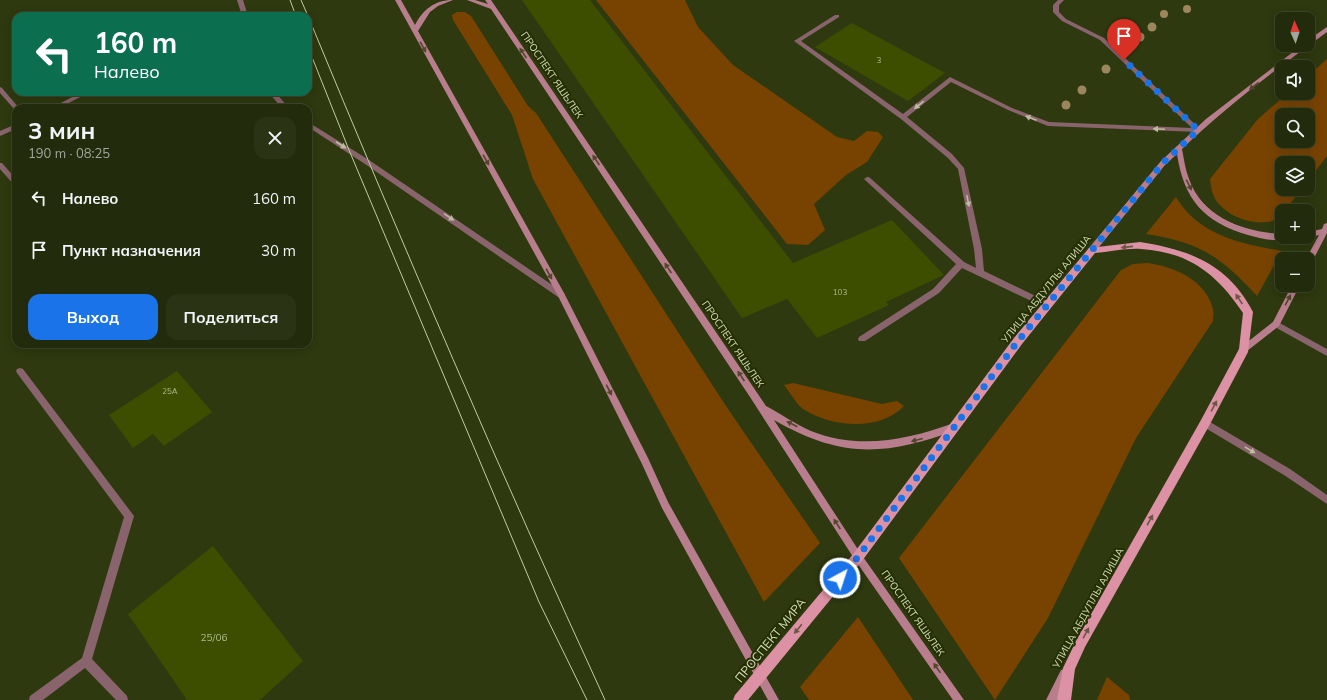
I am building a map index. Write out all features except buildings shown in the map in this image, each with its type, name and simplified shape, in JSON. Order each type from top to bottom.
[{"type":"main road","points":[[398,0],[561,295],[645,461],[665,505],[774,700]]},
{"type":"main road","points":[[414,31],[424,13],[438,4],[450,0]]},
{"type":"main road","points":[[470,0],[493,8]]},
{"type":"main road","name":"ПРОСПЕКТ ЯШЬЛЕК","points":[[488,0],[762,409],[858,557],[959,700]]},
{"type":"main road","name":"УЛИЦА АБДУЛЛЫ АЛИША","points":[[1315,38],[1327,29]]},
{"type":"main road","name":"УЛИЦА АБДУЛЛЫ АЛИША","points":[[823,599],[858,557],[954,427],[1048,305],[1163,163],[1198,130],[1297,52]]},
{"type":"main road","points":[[1179,148],[1186,182],[1197,201],[1214,218],[1238,230],[1275,237]]},
{"type":"main road","points":[[1315,233],[1326,229]]},
{"type":"main road","points":[[1313,252],[1326,229]]},
{"type":"main road","points":[[1092,250],[1140,245],[1170,250],[1195,259],[1214,271],[1232,289],[1248,312],[1244,349]]},
{"type":"main road","name":"УЛИЦА АБДУЛЛЫ АЛИША","points":[[1051,700],[1081,643],[1205,423],[1244,349],[1276,324],[1292,292]]},
{"type":"main road","points":[[762,409],[809,434],[840,443],[866,446],[901,444],[925,438],[954,427]]},
{"type":"main road","name":"ПРОСПЕКТ МИРА","points":[[740,700],[823,599]]},
{"type":"main road","points":[[1064,700],[1069,668]]},
{"type":"street","points":[[240,0],[244,12]]},
{"type":"street","points":[[1061,0],[1056,5],[1056,12],[1064,20],[1102,39],[1198,130]]},
{"type":"street","points":[[837,16],[797,41],[904,117],[950,156],[961,168],[978,249],[980,274]]},
{"type":"street","points":[[904,117],[950,79],[1010,109],[1048,124],[1198,130]]},
{"type":"street","points":[[0,89],[13,104]]},
{"type":"street","points":[[62,104],[80,96]]},
{"type":"street","points":[[275,96],[282,104]]},
{"type":"street","points":[[312,127],[368,162],[561,295]]},
{"type":"street","points":[[0,134],[12,128]]},
{"type":"street","points":[[0,165],[12,178]]},
{"type":"street","points":[[867,179],[961,264],[1048,305]]},
{"type":"street","points":[[862,339],[936,291],[961,264]]},
{"type":"street","points":[[1276,324],[1327,353]]},
{"type":"street","points":[[20,371],[128,516],[86,661],[34,700]]},
{"type":"street","points":[[1205,423],[1287,472],[1327,500]]},
{"type":"street","points":[[86,661],[123,700]]},
{"type":"shaded area","points":[[596,0],[685,0],[698,27],[733,65],[837,137],[854,141],[867,131],[878,132],[883,137],[867,162],[846,175],[814,204],[825,230],[808,245],[787,244]]},
{"type":"shaded area","points":[[457,12],[465,12],[471,16],[528,106],[536,113],[726,406],[820,543],[764,602],[533,179],[512,115],[453,20],[452,15]]},
{"type":"shaded area","points":[[1327,59],[1327,156],[1315,172],[1315,156],[1275,156],[1275,196],[1296,196],[1290,204],[1275,204],[1275,220],[1268,222],[1252,222],[1229,213],[1214,197],[1210,179],[1258,119],[1280,100],[1315,100],[1315,70]]},
{"type":"shaded area","points":[[1176,197],[1189,214],[1209,229],[1232,240],[1282,251],[1275,252],[1275,264],[1257,296],[1232,271],[1208,253],[1165,237],[1146,234]]},
{"type":"shaded area","points":[[1147,263],[1167,267],[1196,282],[1209,299],[1213,310],[1213,321],[1136,438],[1048,618],[995,700],[899,558],[1121,270],[1133,264]]},
{"type":"shaded area","points":[[793,383],[882,404],[897,401],[904,406],[894,414],[882,420],[855,424],[841,423],[827,420],[803,409],[784,385]]},
{"type":"shaded area","points":[[858,617],[913,700],[809,700],[800,687]]},
{"type":"shaded area","points":[[1107,677],[1129,695],[1130,700],[1097,700]]},
{"type":"tram line","points":[[290,0],[294,12]]},
{"type":"tram line","points":[[301,0],[306,12]]},
{"type":"tram line","points":[[312,26],[453,360],[605,700]]},
{"type":"tram line","points":[[312,57],[349,150],[539,602],[587,700]]},
{"type":"route","points":[[840,578],[858,557],[1018,341],[1163,163],[1198,130],[1124,60]]}]
